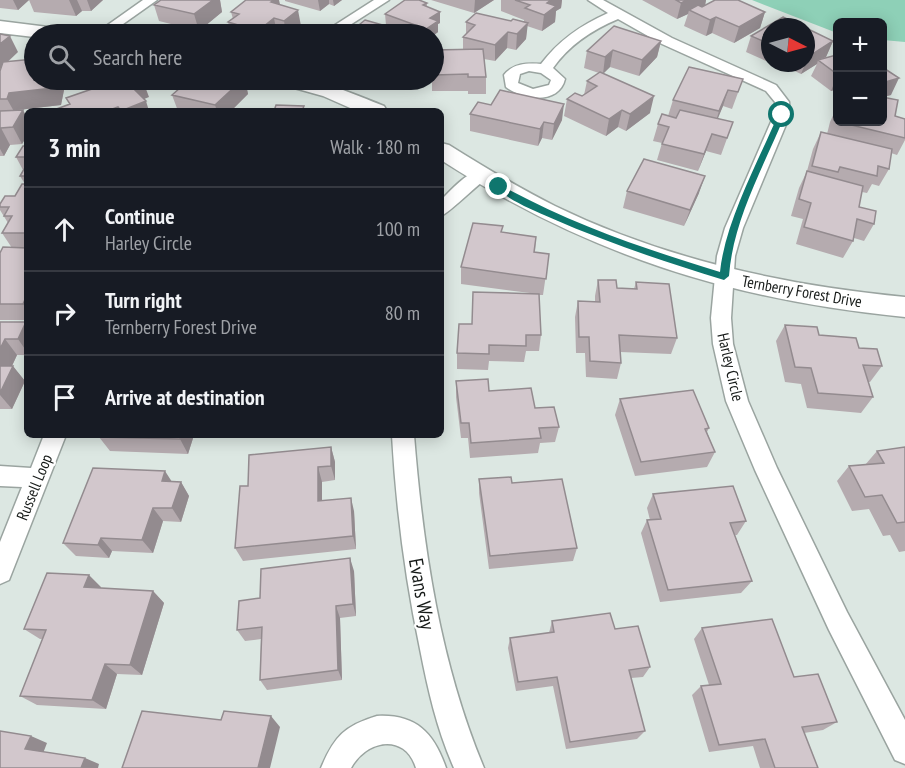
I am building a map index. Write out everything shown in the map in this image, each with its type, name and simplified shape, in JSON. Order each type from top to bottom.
[{"type":"street","points":[[116,24],[151,0]]},
{"type":"street","points":[[344,24],[383,0]]},
{"type":"street","name":"Harley Circle","points":[[594,0],[667,41],[761,81],[778,94],[782,102],[782,115],[734,228],[726,256],[721,318],[723,344],[737,401],[766,471],[838,621],[905,750]]},
{"type":"street","points":[[545,69],[568,41],[599,22],[618,14]]},
{"type":"street","points":[[0,27],[24,30]]},
{"type":"street","points":[[323,90],[369,108]]},
{"type":"street","name":"Ternberry Forest Drive","points":[[444,152],[538,209],[630,248],[761,286],[813,296],[905,306]]},
{"type":"street","points":[[444,207],[459,191],[480,175]]},
{"type":"street","name":"Russell Loop","points":[[0,572],[54,438]]},
{"type":"street","name":"Evans Way","points":[[336,768],[341,755],[352,742],[366,733],[381,729],[396,730],[410,736],[422,747],[431,765],[464,759],[440,683],[425,617],[406,480],[403,438]]},
{"type":"street","points":[[0,476],[38,478]]},
{"type":"green space","points":[[752,0],[905,0],[905,42],[887,40],[887,18],[833,18],[833,31],[815,24],[815,18],[798,18]]},
{"type":"building","points":[[161,0],[213,0],[194,14],[154,5]]},
{"type":"building","points":[[246,0],[274,0],[271,2],[298,10],[284,21],[274,18],[267,24],[228,22],[239,14],[231,12]]},
{"type":"building","points":[[405,0],[419,0],[427,3],[423,5],[440,12],[430,18],[438,21],[434,24],[412,24],[385,14]]},
{"type":"building","points":[[515,0],[551,0],[547,3],[556,6],[544,15],[525,8],[530,5]]},
{"type":"building","points":[[715,0],[738,0],[765,12],[739,27],[716,17],[710,20],[689,10],[698,5],[702,7]]},
{"type":"building","points":[[476,13],[528,23],[517,34],[508,32],[495,45],[463,37],[475,25],[466,22]]},
{"type":"building","points":[[365,20],[379,24],[360,24]]},
{"type":"building","points":[[614,26],[661,41],[642,60],[613,50],[605,57],[587,51]]},
{"type":"building","points":[[761,30],[761,40],[751,36]]},
{"type":"building","points":[[815,32],[833,41],[815,53]]},
{"type":"building","points":[[0,34],[10,36],[0,44]]},
{"type":"building","points":[[483,49],[486,77],[468,77],[468,74],[444,75],[444,50]]},
{"type":"building","points":[[833,56],[833,71],[818,60]]},
{"type":"building","points":[[24,60],[24,90],[35,90],[9,93],[7,99],[0,99],[0,71],[3,62]]},
{"type":"building","points":[[689,67],[743,79],[738,92],[728,90],[719,111],[673,100]]},
{"type":"building","points":[[887,70],[899,78],[887,82]]},
{"type":"building","points":[[600,72],[654,96],[630,114],[622,110],[609,119],[567,99],[575,93],[582,96],[597,86],[587,81]]},
{"type":"building","points":[[89,90],[135,90],[146,101],[128,108],[59,108],[70,104],[66,98]]},
{"type":"building","points":[[178,90],[231,90],[215,105],[172,95]]},
{"type":"building","points":[[500,90],[564,104],[554,124],[544,122],[540,129],[470,114],[478,102],[491,105]]},
{"type":"building","points":[[887,98],[898,100],[895,116],[905,119],[905,138],[856,126],[887,126]]},
{"type":"building","points":[[276,105],[304,106],[303,108],[275,108]]},
{"type":"building","points":[[23,110],[13,127],[0,130],[0,111]]},
{"type":"building","points":[[680,110],[733,122],[727,138],[712,134],[704,154],[662,144],[669,127],[658,124],[662,114],[676,118]]},
{"type":"building","points":[[821,132],[892,149],[889,169],[878,166],[877,176],[840,167],[838,172],[812,166]]},
{"type":"building","points":[[23,146],[24,146],[24,157],[16,157]]},
{"type":"building","points":[[644,159],[705,176],[690,210],[627,191]]},
{"type":"building","points":[[807,171],[863,186],[859,207],[876,211],[874,224],[857,219],[853,241],[804,227],[811,203],[799,199]]},
{"type":"building","points":[[24,184],[24,233],[2,233],[12,216],[4,216],[9,207],[0,207],[0,204],[5,196],[15,196]]},
{"type":"building","points":[[473,223],[503,226],[501,232],[536,237],[534,252],[549,254],[546,279],[461,267]]},
{"type":"building","points":[[3,247],[24,248],[23,304],[0,304],[0,253]]},
{"type":"building","points":[[598,280],[616,280],[617,288],[637,289],[636,282],[669,284],[677,338],[619,335],[621,363],[590,361],[589,337],[579,337],[578,301],[600,302]]},
{"type":"building","points":[[473,292],[539,294],[541,335],[526,335],[526,346],[489,345],[489,354],[457,353],[459,324],[472,324]]},
{"type":"building","points":[[0,322],[24,322],[18,339],[5,339],[0,349]]},
{"type":"building","points":[[785,325],[817,327],[819,335],[856,338],[859,348],[877,349],[882,366],[863,365],[873,397],[818,393],[811,368],[795,367]]},
{"type":"building","points":[[0,366],[13,366],[0,393]]},
{"type":"building","points":[[488,379],[489,391],[531,388],[535,408],[554,407],[559,427],[539,428],[541,438],[471,443],[469,423],[461,423],[456,381]]},
{"type":"building","points":[[693,390],[709,428],[705,429],[715,452],[641,462],[620,399]]},
{"type":"building","points":[[331,447],[331,466],[318,467],[318,501],[351,498],[353,536],[235,548],[240,486],[248,486],[249,455]]},
{"type":"building","points":[[905,447],[905,522],[897,523],[882,495],[865,497],[849,466],[884,463],[877,451]]},
{"type":"building","points":[[93,468],[165,471],[162,481],[181,482],[172,508],[153,508],[142,540],[101,538],[98,545],[63,543]]},
{"type":"building","points":[[511,477],[512,483],[562,479],[577,548],[490,556],[479,479]]},
{"type":"building","points":[[733,486],[746,521],[730,523],[752,581],[668,590],[647,520],[661,519],[653,494]]},
{"type":"building","points":[[350,558],[353,604],[336,606],[338,670],[260,680],[262,627],[237,630],[239,601],[260,598],[261,569]]},
{"type":"building","points":[[47,573],[89,575],[84,587],[153,591],[130,665],[105,664],[92,700],[20,696],[46,630],[24,629]]},
{"type":"building","points":[[610,613],[615,629],[638,626],[650,667],[629,670],[645,731],[570,742],[557,677],[518,682],[510,638],[554,632],[552,621]]},
{"type":"building","points":[[772,619],[794,677],[818,674],[837,722],[802,727],[818,768],[775,768],[765,739],[719,745],[701,686],[721,684],[702,628]]},
{"type":"building","points":[[142,711],[221,720],[224,711],[271,716],[258,768],[122,768]]},
{"type":"building","points":[[0,731],[31,736],[25,749],[85,758],[81,768],[0,768]]},
{"type":"route","points":[[499,187],[538,209],[630,248],[724,276],[726,256],[734,228],[782,115]]}]
